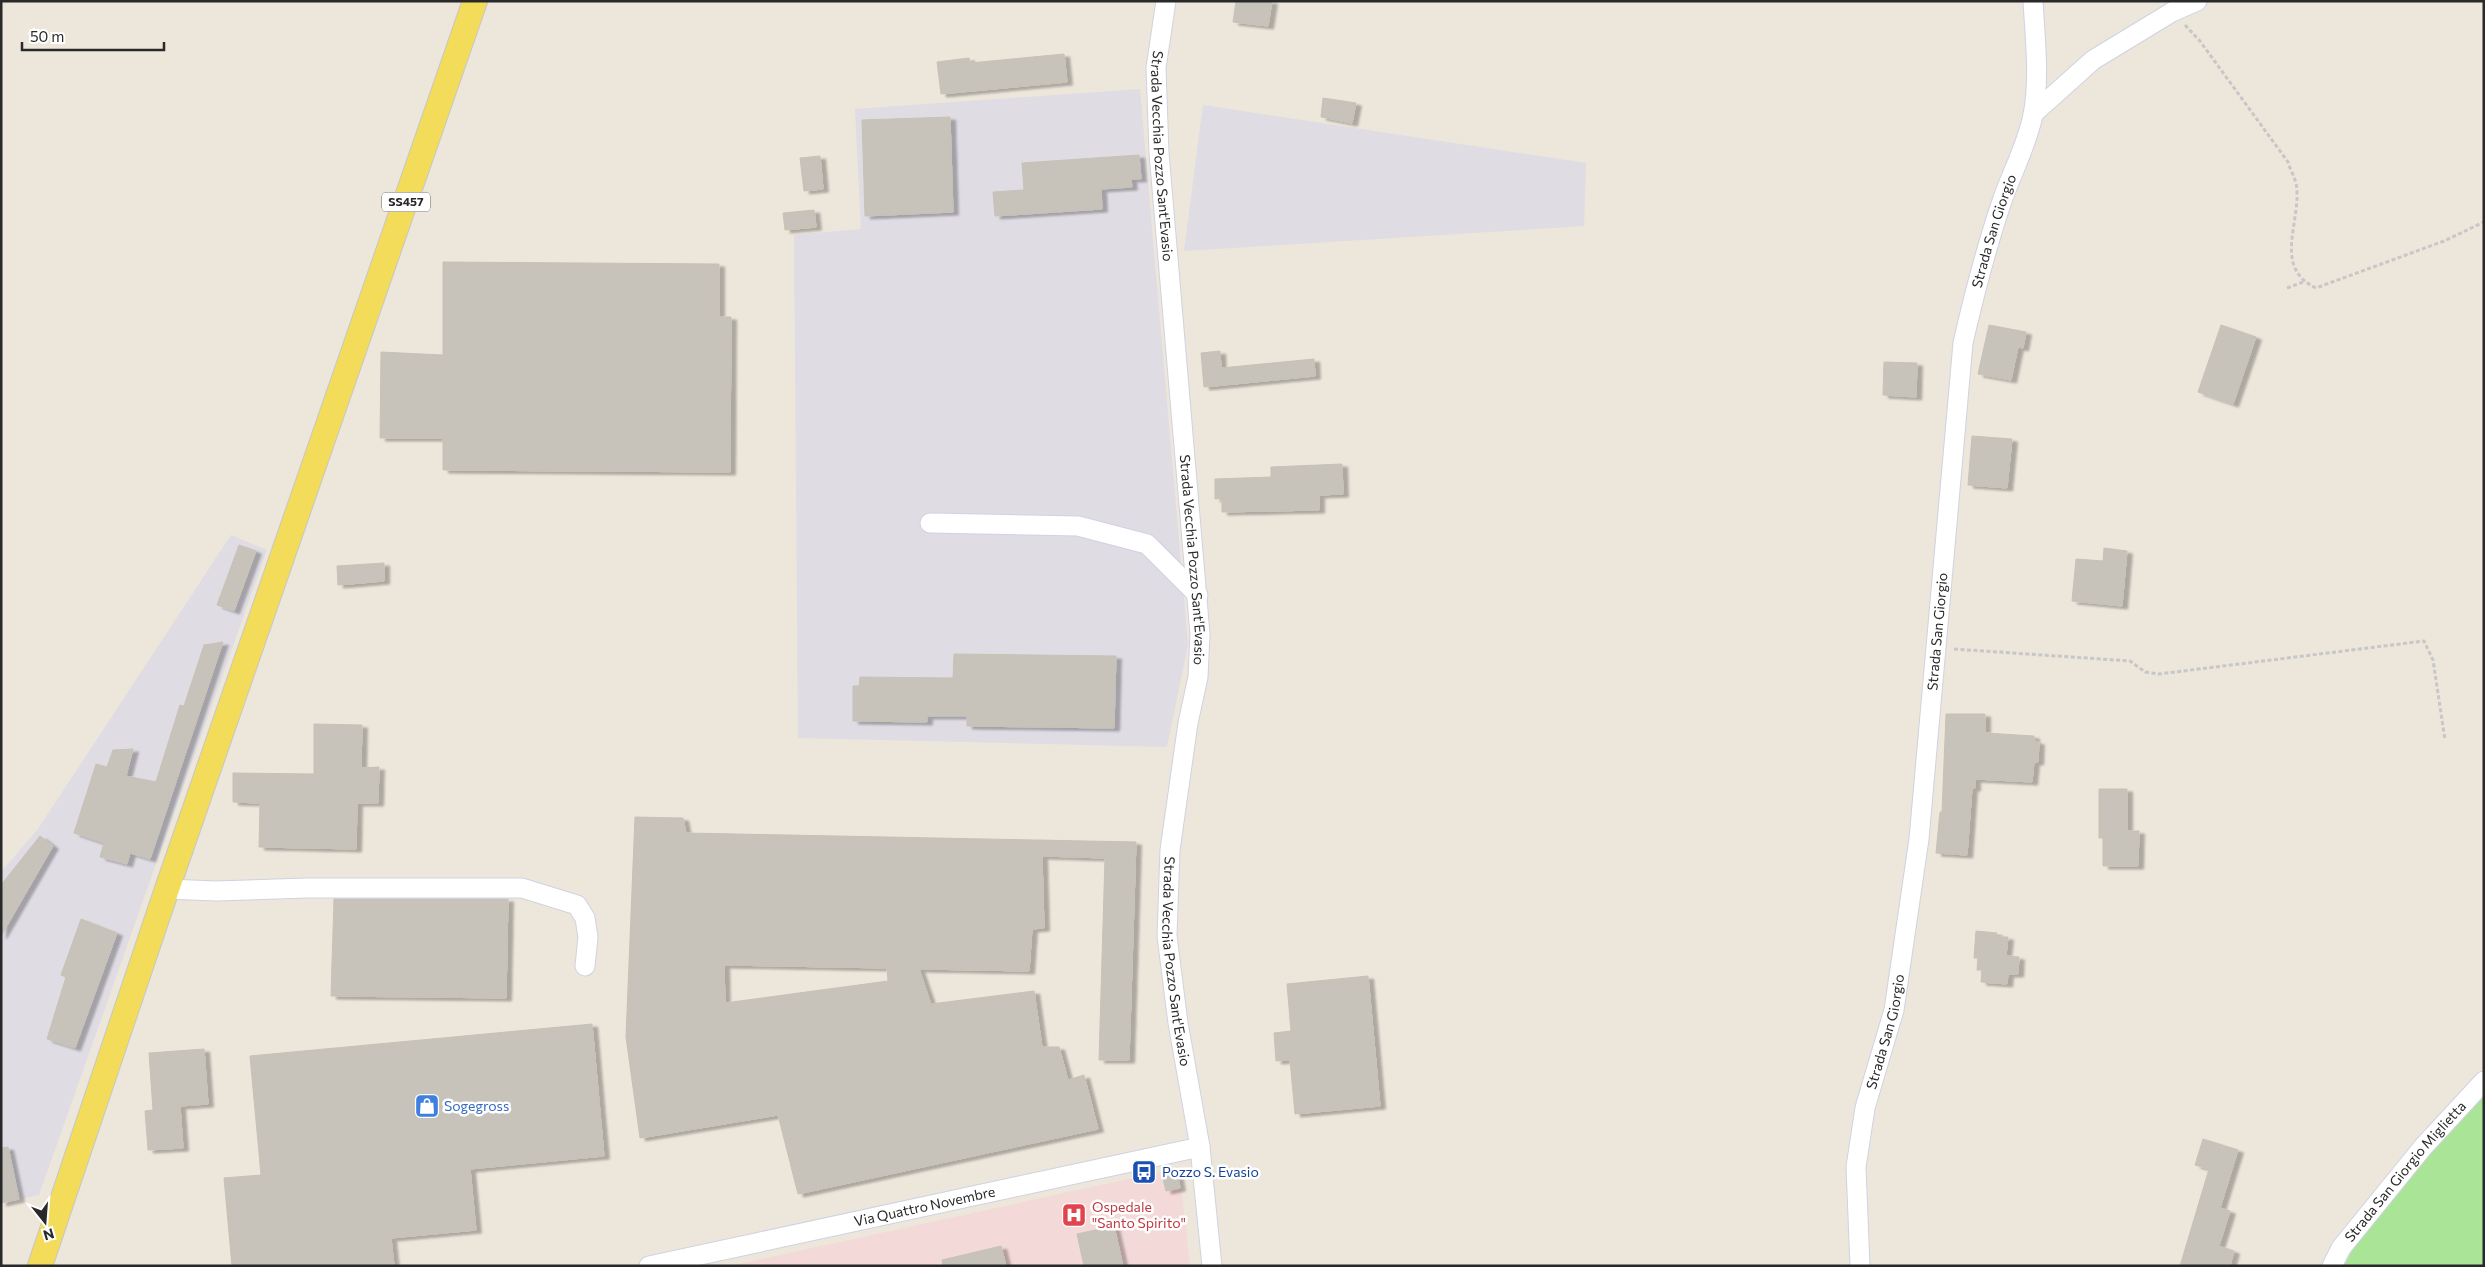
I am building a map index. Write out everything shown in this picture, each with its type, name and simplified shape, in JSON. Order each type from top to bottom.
[{"type":"main road","name":"SS457","points":[[167,888],[475,1]]},
{"type":"main road","points":[[40,1266],[167,888]]},
{"type":"street","name":"Strada Vecchia Pozzo Sant'Evasio","points":[[1166,1],[1156,68],[1159,153],[1200,634],[1198,676],[1188,723],[1170,850],[1167,936],[1178,1023],[1200,1147],[1212,1266]]},
{"type":"street","name":"Strada San Giorgio","points":[[1860,1266],[1856,1168],[1866,1108],[1894,1010],[1919,839],[1963,344],[1979,274],[2003,199],[2022,153],[2033,114],[2036,66],[2033,1]]},
{"type":"street","points":[[2033,114],[2093,60],[2172,12],[2197,1]]},
{"type":"street","points":[[930,523],[1078,526],[1147,544],[1198,595]]},
{"type":"street","points":[[167,888],[216,891],[306,888],[522,888],[577,906],[585,918],[588,937],[585,966]]},
{"type":"street","name":"Strada San Giorgio Miglietta","points":[[2332,1266],[2341,1248],[2423,1147],[2484,1081]]},
{"type":"street","name":"Via Quattro Novembre","points":[[649,1266],[1200,1147]]},
{"type":"path","points":[[2172,12],[2200,41],[2288,162],[2296,184],[2291,259],[2303,282],[2316,288],[2444,240],[2484,222]]},
{"type":"path","points":[[2287,288],[2303,282]]},
{"type":"path","points":[[1936,648],[2130,661],[2145,672],[2158,674],[2424,641],[2432,660],[2445,740]]},
{"type":"shaded area","points":[[1140,89],[1188,645],[1167,747],[798,738],[794,235],[861,229],[855,109]]},
{"type":"shaded area","points":[[1203,105],[1586,163],[1584,226],[1184,251]]},
{"type":"shaded area","points":[[231,535],[267,550],[39,1195],[1,1203],[1,872],[38,829]]},
{"type":"shaded area","name":"Ospedale \"Santo Spirito\"","points":[[1179,1168],[1190,1266],[730,1266]]},
{"type":"green space","points":[[2484,1095],[2484,1266],[2344,1266],[2356,1243],[2389,1199]]},
{"type":"building","points":[[1236,1],[1272,1],[1268,26],[1233,22]]},
{"type":"building","points":[[1064,54],[1067,82],[941,94],[937,62],[969,58],[970,63]]},
{"type":"building","points":[[1323,98],[1356,103],[1352,123],[1321,117]]},
{"type":"building","points":[[950,117],[953,212],[865,216],[862,120]]},
{"type":"building","points":[[1139,155],[1141,179],[1131,179],[1132,187],[1101,189],[1102,209],[995,216],[993,192],[1024,190],[1022,163]]},
{"type":"building","points":[[820,156],[823,189],[804,191],[800,158]]},
{"type":"building","points":[[814,210],[816,227],[785,230],[783,213]]},
{"type":"building","points":[[443,262],[719,264],[719,317],[731,317],[730,472],[443,470],[443,438],[380,438],[381,352],[443,355]]},
{"type":"building","points":[[1989,325],[2026,332],[2023,348],[2018,347],[2011,380],[1978,374]]},
{"type":"building","points":[[2221,325],[2256,337],[2233,404],[2198,392]]},
{"type":"building","points":[[1220,351],[1221,368],[1314,359],[1315,376],[1204,387],[1201,353]]},
{"type":"building","points":[[1884,362],[1917,363],[1916,397],[1883,395]]},
{"type":"building","points":[[1972,436],[2012,439],[2007,488],[1968,485]]},
{"type":"building","points":[[1342,464],[1343,494],[1319,495],[1319,510],[1222,512],[1222,498],[1215,499],[1215,479],[1271,477],[1271,467]]},
{"type":"building","points":[[239,545],[256,551],[234,611],[217,605]]},
{"type":"building","points":[[2104,548],[2127,551],[2122,606],[2072,601],[2076,559],[2103,561]]},
{"type":"building","points":[[384,563],[384,581],[338,585],[337,566]]},
{"type":"building","points":[[223,642],[150,859],[130,853],[127,864],[100,857],[104,843],[74,833],[96,764],[107,767],[113,750],[133,749],[126,776],[156,782],[180,705],[184,706],[204,645]]},
{"type":"building","points":[[954,654],[1116,656],[1114,728],[967,726],[967,716],[927,716],[927,722],[853,721],[853,686],[859,686],[860,677],[953,678]]},
{"type":"building","points":[[1946,714],[1985,714],[1985,733],[2034,736],[2034,741],[2039,742],[2038,762],[2034,762],[2032,782],[1975,779],[1975,788],[1972,788],[1967,855],[1936,853],[1940,812],[1942,812]]},
{"type":"building","points":[[314,724],[362,725],[361,768],[379,767],[378,803],[357,803],[356,849],[259,847],[260,803],[233,802],[233,773],[314,774]]},
{"type":"building","points":[[2099,789],[2127,789],[2127,831],[2139,831],[2138,866],[2103,866],[2103,838],[2099,838]]},
{"type":"building","points":[[635,817],[683,818],[686,833],[1136,842],[1129,1060],[1099,1060],[1105,858],[1042,856],[1044,928],[1032,929],[1029,971],[919,969],[931,1004],[1034,991],[1042,1047],[1059,1047],[1068,1080],[1084,1075],[1098,1129],[798,1194],[778,1115],[640,1138],[626,1037]],"holes":[[[724,965],[887,968],[888,981],[725,1003]]]},
{"type":"building","points":[[40,836],[53,846],[1,936],[1,885]]},
{"type":"building","points":[[334,899],[508,899],[506,998],[331,996]]},
{"type":"building","points":[[81,919],[117,933],[75,1048],[47,1039],[66,977],[61,975]]},
{"type":"building","points":[[1976,931],[1997,933],[1996,937],[2008,937],[2006,956],[2019,957],[2018,974],[2008,974],[2007,984],[1981,982],[1982,970],[1977,970],[1978,958],[1974,958]]},
{"type":"building","points":[[1368,976],[1380,1106],[1295,1114],[1290,1060],[1276,1061],[1274,1033],[1291,1031],[1287,984]]},
{"type":"building","name":"Sogegross","points":[[592,1024],[604,1156],[470,1169],[476,1230],[391,1238],[394,1266],[232,1266],[224,1178],[261,1175],[250,1056]]},
{"type":"building","points":[[204,1049],[208,1104],[180,1106],[183,1148],[148,1150],[145,1111],[153,1110],[149,1053]]},
{"type":"building","points":[[2203,1139],[2238,1150],[2220,1208],[2230,1211],[2219,1246],[2234,1251],[2230,1266],[2180,1266],[2209,1169],[2195,1165]]},
{"type":"building","points":[[8,1147],[19,1199],[1,1203],[1,1148]]},
{"type":"building","points":[[1177,1172],[1180,1188],[1166,1191],[1162,1174]]},
{"type":"building","points":[[1114,1226],[1123,1266],[1084,1266],[1077,1234]]},
{"type":"building","points":[[1001,1246],[1006,1266],[943,1266],[942,1260]]},
{"type":"place","name":"Sogegross","points":[[427,1106]]},
{"type":"place","name":"Pozzo S. Evasio","points":[[1144,1172]]},
{"type":"place","name":"Ospedale \"Santo Spirito\"","points":[[1074,1215]]}]
